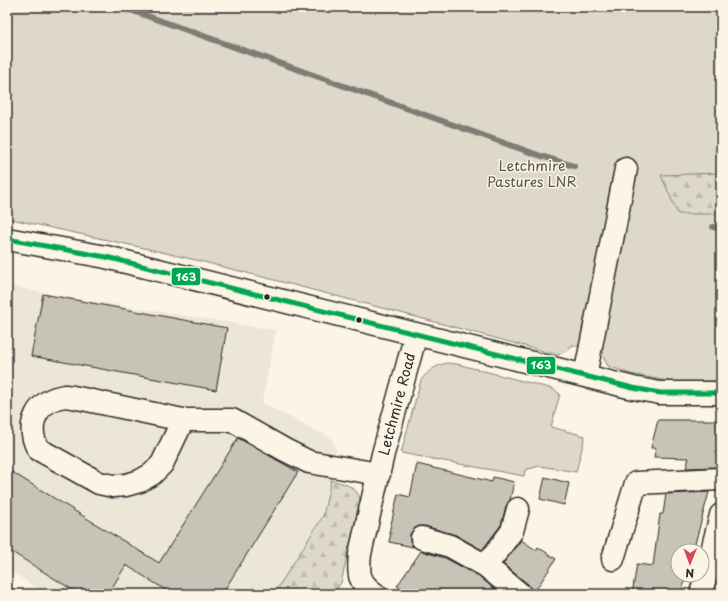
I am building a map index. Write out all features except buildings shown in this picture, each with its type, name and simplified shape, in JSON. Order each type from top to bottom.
[{"type":"street","points":[[584,376],[626,169]]},
{"type":"street","points":[[7,239],[106,257],[633,388],[660,393],[721,393]]},
{"type":"street","name":"Letchmire Road","points":[[370,591],[362,582],[358,571],[360,554],[379,474],[416,334]]},
{"type":"street","name":"Letchmire Road","points":[[183,420],[162,464],[152,474],[140,481],[126,485],[112,486],[99,483],[38,449],[33,434],[34,418],[43,405],[50,400],[65,396],[183,420],[232,420],[309,462],[379,474]]},
{"type":"street","points":[[613,559],[636,483],[721,479]]},
{"type":"street","points":[[486,566],[512,530],[518,509]]},
{"type":"street","points":[[701,594],[721,515]]},
{"type":"street","points":[[422,538],[450,546],[486,566],[520,594]]},
{"type":"shaded area","points":[[7,285],[48,294],[276,330],[262,403],[331,438],[336,450],[323,516],[274,594],[46,594],[7,569]]},
{"type":"green space","name":"Letchmire Pastures LNR","points":[[7,7],[721,7],[721,381],[673,382],[631,374],[608,366],[604,359],[603,352],[572,345],[568,350],[558,355],[204,262],[7,218]]},
{"type":"green space","points":[[721,173],[721,214],[678,214],[661,175]]},
{"type":"green space","points":[[446,363],[457,364],[553,389],[560,394],[551,427],[585,436],[576,472],[540,466],[525,470],[524,476],[401,453],[421,380],[432,369]]},
{"type":"green space","points":[[331,480],[349,486],[356,491],[360,499],[341,583],[333,594],[274,594],[323,516]]},
{"type":"waterway","points":[[122,7],[538,155],[574,166]]},
{"type":"waterway","points":[[713,227],[721,228]]},
{"type":"transit line","name":"163","points":[[7,239],[106,257],[633,388],[660,393],[721,393]]}]
